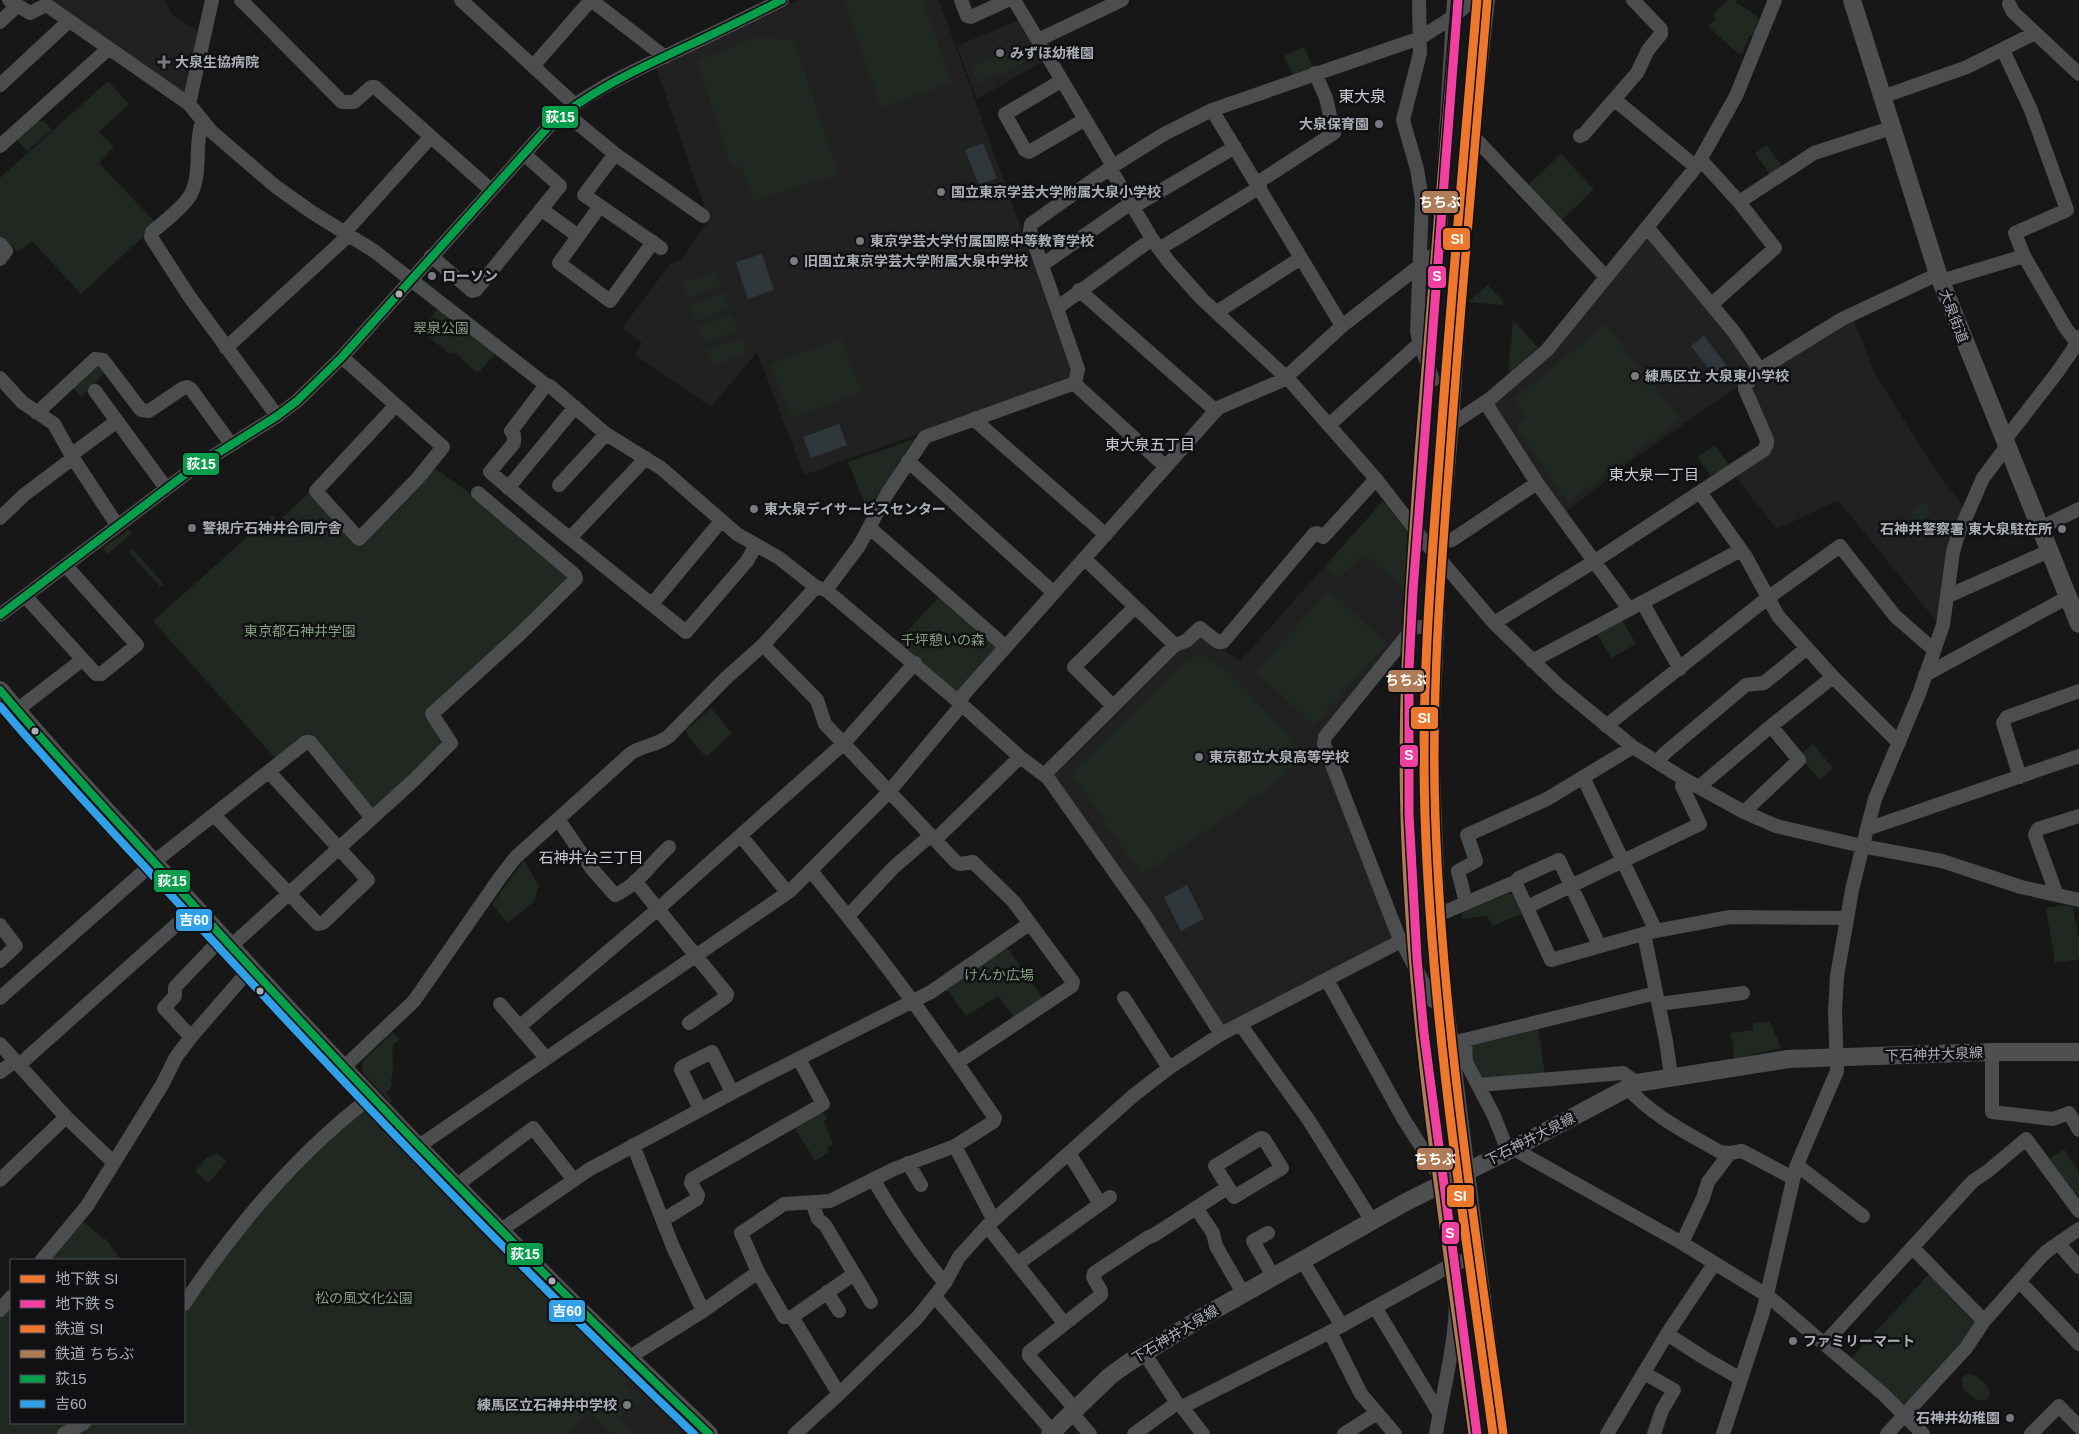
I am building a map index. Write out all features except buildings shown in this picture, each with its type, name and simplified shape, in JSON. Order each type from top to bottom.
[{"type":"main road","name":"大泉街道","points":[[1852,0],[1939,278],[2079,624]]},
{"type":"main road","points":[[0,690],[97,802],[343,1068],[628,1358],[709,1434]]},
{"type":"main road","name":"下石神井大泉線","points":[[1052,1433],[1110,1376],[1144,1353],[1244,1293],[1372,1221],[1513,1149],[1632,1085],[1671,1076],[1709,1072],[1788,1059],[1992,1052],[2079,1052]]},
{"type":"street","points":[[189,104],[212,0]]},
{"type":"street","points":[[241,0],[342,102],[354,102],[373,86],[492,190]]},
{"type":"street","points":[[461,0],[534,65],[570,108],[615,154],[703,216]]},
{"type":"street","points":[[534,65],[591,0],[665,56]]},
{"type":"street","points":[[961,0],[967,16],[971,17],[1008,0]]},
{"type":"street","points":[[1014,0],[1156,244],[1202,298],[1286,377],[1376,479],[1420,536],[1494,623],[1532,662],[1606,726],[1633,747],[1684,779],[1744,812],[1776,826],[1862,846],[1942,860],[2021,887],[2079,900]]},
{"type":"street","points":[[1038,40],[1122,0]]},
{"type":"street","points":[[1419,0],[1420,38],[1418,64],[1405,106],[1403,120],[1421,186],[1422,213],[1417,332],[1433,380]]},
{"type":"street","points":[[419,1146],[787,892],[888,792],[959,708],[963,695],[1218,408],[1283,380],[1342,326],[1436,253],[1438,248],[1454,0]]},
{"type":"street","points":[[1166,468],[1080,390],[1075,383],[1078,369],[1030,231],[1032,224],[1112,167],[1164,134],[1212,110],[1420,38],[1453,17],[1472,0]]},
{"type":"street","points":[[1488,0],[1473,136],[1470,148],[1452,424],[1440,559],[1432,747],[1440,950],[1447,1001],[1458,1042],[1466,1062],[1513,1149],[1682,1243],[1768,1296],[1883,1394],[1923,1434]]},
{"type":"street","points":[[1580,136],[1615,100],[1637,73],[1648,50],[1662,32],[1633,0]]},
{"type":"street","points":[[1452,424],[1485,402],[1547,350],[1699,164],[1736,96],[1775,0]]},
{"type":"street","points":[[0,615],[166,488],[297,401],[342,357],[550,125],[570,108],[598,89],[772,2]]},
{"type":"street","points":[[2012,2],[2013,12],[2079,74]]},
{"type":"street","points":[[0,22],[13,3],[30,13],[46,5],[189,104],[202,122],[282,192],[374,251],[546,385],[550,386],[606,434],[646,458],[737,534],[780,558],[915,663],[1020,757],[1044,775],[1147,918],[1221,1034]]},
{"type":"street","points":[[0,84],[69,21]]},
{"type":"street","points":[[1882,96],[1967,67],[2035,33]]},
{"type":"street","points":[[0,146],[108,48]]},
{"type":"street","points":[[1726,1432],[1768,1296],[1795,1172],[1837,1071],[1834,1010],[1836,985],[1847,918],[1862,846],[1875,799],[1899,743],[1943,625],[1958,536],[1983,478],[2077,345],[2024,256],[2015,234],[2065,212],[2068,207],[2031,110],[2003,50]]},
{"type":"street","points":[[1057,308],[1080,290],[1258,185],[1334,133],[1326,98],[1315,73]]},
{"type":"street","points":[[1061,81],[1006,112],[1005,117],[1025,150],[1029,152],[1084,120]]},
{"type":"street","points":[[1615,100],[1699,164],[1739,202],[1775,248],[1712,304]]},
{"type":"street","points":[[1212,110],[1342,326]]},
{"type":"street","points":[[202,122],[199,132],[196,181],[191,196],[152,232],[152,238],[189,296],[277,416]]},
{"type":"street","points":[[1739,202],[1814,153],[1891,128]]},
{"type":"street","points":[[1473,136],[1606,276]]},
{"type":"street","points":[[226,348],[347,234],[426,141],[431,138]]},
{"type":"street","points":[[1042,266],[1132,205],[1235,147]]},
{"type":"street","points":[[431,256],[472,291],[476,290],[560,186],[524,154]]},
{"type":"street","points":[[600,206],[559,263],[610,302],[657,245],[584,195],[615,154]]},
{"type":"street","points":[[541,209],[578,236]]},
{"type":"street","points":[[1646,227],[1712,304],[1760,370]]},
{"type":"street","points":[[0,244],[6,251],[0,259]]},
{"type":"street","points":[[1494,623],[1595,560],[1766,448],[1767,440],[1745,389],[1745,386],[1760,370],[1843,319],[1939,278],[2024,256]]},
{"type":"street","points":[[1217,312],[1301,258]]},
{"type":"street","points":[[1080,290],[1216,411]]},
{"type":"street","points":[[1329,426],[1420,343]]},
{"type":"street","points":[[342,357],[443,448],[418,478],[359,539],[316,491],[395,406]]},
{"type":"street","points":[[37,413],[99,358],[104,360],[141,410],[149,411],[183,388],[191,389],[231,444]]},
{"type":"street","points":[[0,378],[22,402],[54,424],[72,456],[117,525]]},
{"type":"street","points":[[343,1068],[414,1001],[516,856],[636,749],[662,742],[821,588],[859,546],[887,494],[925,437],[1075,383]]},
{"type":"street","points":[[546,385],[511,431],[514,435],[514,443],[490,472],[686,632],[747,561],[756,545]]},
{"type":"street","points":[[95,391],[166,488]]},
{"type":"street","points":[[1485,402],[1537,483],[1629,609]]},
{"type":"street","points":[[508,488],[575,407]]},
{"type":"street","points":[[976,418],[978,423],[1106,535]]},
{"type":"street","points":[[0,518],[24,495],[117,421]]},
{"type":"street","points":[[559,485],[606,434]]},
{"type":"street","points":[[570,538],[646,458]]},
{"type":"street","points":[[908,461],[1054,593]]},
{"type":"street","points":[[1044,775],[1175,645],[1186,641],[1200,628],[1218,642],[1223,642],[1314,534],[1323,537],[1376,479]]},
{"type":"street","points":[[1442,541],[1452,540],[1537,483]]},
{"type":"street","points":[[1700,492],[1741,550],[1778,616],[1833,677],[1899,743]]},
{"type":"street","points":[[191,1037],[164,1007],[174,996],[175,987],[226,942],[289,895],[414,780],[451,743],[432,714],[520,634],[576,579],[575,575],[478,493]]},
{"type":"street","points":[[2040,528],[2079,509]]},
{"type":"street","points":[[652,604],[721,521]]},
{"type":"street","points":[[870,528],[1006,647]]},
{"type":"street","points":[[1606,726],[1769,598],[1840,546],[1896,616],[1934,650]]},
{"type":"street","points":[[1532,662],[1741,550]]},
{"type":"street","points":[[1948,596],[2049,551]]},
{"type":"street","points":[[1085,559],[1175,645]]},
{"type":"street","points":[[24,596],[82,660],[99,675],[137,645],[66,566]]},
{"type":"street","points":[[1925,675],[2068,597]]},
{"type":"street","points":[[1642,602],[1680,669]]},
{"type":"street","points":[[1113,706],[1074,667],[1135,607]]},
{"type":"street","points":[[1437,627],[1414,627],[1324,740],[1401,941],[1433,1002],[1447,1001]]},
{"type":"street","points":[[763,645],[817,700],[823,722],[932,838],[958,864],[971,862],[976,864],[1014,902],[1074,984],[958,1062]]},
{"type":"street","points":[[1657,762],[1665,753],[1746,685],[1764,683],[1807,648]]},
{"type":"street","points":[[16,710],[82,660]]},
{"type":"street","points":[[519,1027],[658,909],[843,744],[915,663]]},
{"type":"street","points":[[1699,787],[1833,677]]},
{"type":"street","points":[[2020,776],[2003,723],[2004,719],[2079,691]]},
{"type":"street","points":[[1744,812],[1799,760],[1771,726]]},
{"type":"street","points":[[2,991],[154,863],[308,741],[372,818]]},
{"type":"street","points":[[1466,903],[1458,871],[1476,861],[1467,835],[1531,808],[1633,747]]},
{"type":"street","points":[[1867,829],[2079,756]]},
{"type":"street","points":[[848,916],[894,867],[932,838],[1020,757]]},
{"type":"street","points":[[214,814],[318,924],[323,923],[368,880],[269,772]]},
{"type":"street","points":[[1583,777],[1623,860],[1650,932],[1658,999],[1671,1076]]},
{"type":"street","points":[[1527,907],[1700,824],[1682,786],[1684,779]]},
{"type":"street","points":[[2055,894],[2035,835],[2036,831],[2079,816]]},
{"type":"street","points":[[558,819],[592,869],[615,895],[635,881],[670,847]]},
{"type":"street","points":[[741,836],[787,892]]},
{"type":"street","points":[[1438,916],[1559,860],[1599,945]]},
{"type":"street","points":[[811,870],[914,1002],[958,1062],[995,1120],[955,1146],[908,1163],[830,1201],[784,1204],[743,1230],[742,1236],[758,1272],[784,1317],[792,1317],[854,1274]]},
{"type":"street","points":[[635,881],[718,981],[727,996],[689,1023]]},
{"type":"street","points":[[1515,882],[1551,960],[1650,932],[1730,916],[1847,918]]},
{"type":"street","points":[[0,1072],[17,1063],[196,908]]},
{"type":"street","points":[[501,1230],[573,1179],[633,1145],[732,1092],[914,1002],[1029,924]]},
{"type":"street","points":[[0,925],[16,946],[0,961]]},
{"type":"street","points":[[795,1434],[917,1318],[945,1283],[958,1257],[990,1223],[1134,1096],[1170,1068],[1221,1034],[1401,941]]},
{"type":"street","points":[[43,1259],[87,1206],[162,1085],[176,1057],[250,969]]},
{"type":"street","points":[[1327,980],[1394,1102],[1444,1183]]},
{"type":"street","points":[[1458,1042],[1658,999],[1743,993]]},
{"type":"street","points":[[1124,998],[1170,1068]]},
{"type":"street","points":[[500,1004],[546,1058]]},
{"type":"street","points":[[1240,1024],[1308,1119],[1372,1221]]},
{"type":"street","points":[[1458,1042],[1468,1171],[1501,1434]]},
{"type":"street","points":[[0,1044],[66,1117],[114,1163]]},
{"type":"street","points":[[700,1109],[681,1070],[682,1067],[712,1052],[732,1092]]},
{"type":"street","points":[[1992,1052],[1992,1112],[2053,1119],[2069,1113],[2079,1130]]},
{"type":"street","points":[[662,1220],[697,1199],[698,1195],[691,1183],[692,1179],[823,1104],[799,1059]]},
{"type":"street","points":[[1478,1085],[1623,1073],[1632,1085],[1640,1102],[1667,1121],[1720,1152],[1742,1151],[1795,1172],[1802,1169],[1864,1216]]},
{"type":"street","points":[[185,1302],[208,1268],[270,1189],[324,1136],[371,1097]]},
{"type":"street","points":[[0,1180],[66,1117]]},
{"type":"street","points":[[457,1186],[479,1167],[533,1128],[535,1128],[573,1179]]},
{"type":"street","points":[[1263,1138],[1282,1168],[1236,1196],[1233,1196],[1227,1188],[1214,1166],[1263,1138]]},
{"type":"street","points":[[1824,1344],[1973,1181],[2026,1139],[2079,1211]]},
{"type":"street","points":[[633,1145],[662,1220],[703,1311]]},
{"type":"street","points":[[955,1146],[990,1223],[1017,1264],[1064,1324]]},
{"type":"street","points":[[1017,1264],[1105,1201],[1069,1153]]},
{"type":"street","points":[[1682,1243],[1703,1198],[1708,1182],[1730,1153]]},
{"type":"street","points":[[908,1163],[921,1185]]},
{"type":"street","points":[[873,1179],[900,1226],[924,1259],[945,1283]]},
{"type":"street","points":[[1090,1434],[1028,1354],[1101,1295],[1101,1291],[1093,1277],[1094,1274],[1146,1238],[1154,1235],[1227,1188]]},
{"type":"street","points":[[812,1202],[818,1219],[825,1225],[871,1302]]},
{"type":"street","points":[[1196,1208],[1213,1232],[1216,1246],[1244,1293]]},
{"type":"street","points":[[1887,1434],[1966,1348],[1984,1321],[2019,1281],[2047,1251],[2079,1228]]},
{"type":"street","points":[[1268,1233],[1253,1241],[1274,1276]]},
{"type":"street","points":[[2058,1243],[2079,1266]]},
{"type":"street","points":[[1913,1248],[1984,1321]]},
{"type":"street","points":[[1134,1434],[1180,1405],[1336,1329],[1454,1264],[1478,1257]]},
{"type":"street","points":[[1302,1260],[1336,1329],[1361,1394],[1395,1434]]},
{"type":"street","points":[[1436,1434],[1452,1351],[1457,1306],[1454,1264]]},
{"type":"street","points":[[1607,1434],[1667,1334],[1714,1264]]},
{"type":"street","points":[[628,1358],[703,1311],[758,1272]]},
{"type":"street","points":[[2019,1281],[2079,1344]]},
{"type":"street","points":[[827,1292],[839,1312]]},
{"type":"street","points":[[0,1310],[10,1297]]},
{"type":"street","points":[[935,1297],[1052,1433]]},
{"type":"street","points":[[1375,1307],[1439,1413]]},
{"type":"street","points":[[792,1317],[839,1394]]},
{"type":"street","points":[[1667,1334],[1741,1379]]},
{"type":"street","points":[[1144,1353],[1180,1405],[1203,1434]]},
{"type":"street","points":[[1644,1373],[1651,1375],[1674,1390],[1662,1410],[1654,1434]]},
{"type":"street","points":[[2031,1434],[2059,1406],[2079,1427]]},
{"type":"street","points":[[1344,1434],[1377,1413]]},
{"type":"street","points":[[64,1434],[82,1424]]},
{"type":"shaded area","name":"大泉生協病院","points":[[49,0],[165,0],[173,16],[200,31],[186,94]]},
{"type":"shaded area","name":"東京学芸大学付属国際中等教育学校","points":[[798,0],[939,0],[1073,373],[1071,379],[804,475],[757,352],[711,407],[635,355],[642,343],[622,328],[670,264],[681,260],[709,220],[655,65]]},
{"type":"shaded area","name":"みずほ幼稚園","points":[[1021,19],[1045,60],[977,99],[957,46]]},
{"type":"shaded area","points":[[983,143],[997,178],[979,185],[965,150]]},
{"type":"shaded area","name":"練馬区立 大泉東小学校","points":[[1647,234],[1753,366],[1740,385],[1636,457],[1566,512],[1494,409],[1495,400]]},
{"type":"shaded area","points":[[762,254],[774,290],[748,299],[736,262]]},
{"type":"shaded area","points":[[1853,319],[1875,374],[1939,475],[1965,508],[1937,622],[1838,500],[1777,529],[1734,475],[1769,452],[1749,388],[1760,375]]},
{"type":"shaded area","points":[[1704,336],[1728,367],[1715,377],[1691,346]]},
{"type":"shaded area","points":[[839,424],[847,445],[811,458],[803,437]]},
{"type":"shaded area","name":"東京都立大泉高等学校","points":[[1383,501],[1420,548],[1415,619],[1319,739],[1392,939],[1225,1028],[1055,780],[1055,775],[1198,633],[1240,661]]},
{"type":"shaded area","points":[[1187,885],[1204,919],[1181,931],[1164,897]]},
{"type":"shaded area","name":"練馬区立石神井中学校","points":[[627,1370],[692,1434],[561,1434]]},
{"type":"green space","points":[[844,0],[923,0],[952,83],[881,107]]},
{"type":"green space","points":[[1728,0],[1737,0],[1736,3],[1759,18],[1753,36],[1750,35],[1742,54],[1737,53],[1708,26],[1716,19],[1713,14]]},
{"type":"green space","points":[[757,37],[794,40],[839,174],[753,201],[740,164],[731,167],[697,60]]},
{"type":"green space","points":[[1022,45],[1030,59],[1001,76],[998,73],[979,84],[972,68],[974,65],[1000,56]]},
{"type":"green space","points":[[1304,47],[1313,67],[1293,76],[1284,56]]},
{"type":"green space","points":[[108,81],[129,104],[99,132],[114,147],[99,163],[157,224],[81,294],[32,241],[18,252],[0,236],[0,178]]},
{"type":"green space","points":[[37,121],[44,121],[52,130],[27,151],[17,140]]},
{"type":"green space","points":[[1767,145],[1783,168],[1771,176],[1755,153]]},
{"type":"green space","points":[[1561,154],[1594,189],[1561,221],[1527,186]]},
{"type":"green space","points":[[715,271],[721,286],[688,299],[682,283]]},
{"type":"green space","points":[[1488,285],[1504,302],[1501,305],[1468,302]]},
{"type":"green space","points":[[724,292],[730,308],[696,321],[690,305]]},
{"type":"green space","name":"翠泉公園","points":[[439,308],[495,354],[480,371],[476,372],[453,351],[450,354],[420,330]]},
{"type":"green space","points":[[732,314],[738,330],[704,343],[698,327]]},
{"type":"green space","points":[[1513,320],[1538,347],[1510,373],[1508,368]]},
{"type":"green space","points":[[1605,324],[1681,419],[1568,503],[1516,427],[1525,415],[1514,399]]},
{"type":"green space","points":[[741,337],[747,353],[713,366],[707,350]]},
{"type":"green space","points":[[841,338],[862,392],[791,418],[770,364]]},
{"type":"green space","points":[[96,363],[107,370],[82,397],[71,386]]},
{"type":"green space","points":[[914,439],[868,511],[848,462]]},
{"type":"green space","points":[[1715,445],[1729,465],[1711,476],[1697,457]]},
{"type":"green space","name":"東京都石神井学園","points":[[433,467],[470,493],[567,574],[568,581],[498,649],[424,715],[445,740],[371,812],[306,734],[275,758],[153,621],[272,515],[279,521],[310,491],[361,546]]},
{"type":"green space","points":[[1383,501],[1416,543],[1412,596],[1364,554],[1339,578],[1325,566]]},
{"type":"green space","points":[[1921,502],[1928,505],[1930,513],[1927,519],[1919,522],[1913,520],[1910,515],[1913,508]]},
{"type":"green space","points":[[130,529],[131,534],[108,554],[104,550],[104,547]]},
{"type":"green space","points":[[1917,530],[1921,530],[1925,536],[1921,542],[1917,542],[1913,538],[1913,534]]},
{"type":"green space","points":[[133,549],[164,584],[160,587],[129,552]]},
{"type":"green space","points":[[1329,590],[1387,643],[1314,725],[1255,672]]},
{"type":"green space","name":"千坪憩いの森","points":[[941,595],[999,645],[957,696],[896,643]]},
{"type":"green space","points":[[1620,617],[1636,644],[1611,658],[1595,631]]},
{"type":"green space","points":[[1199,653],[1228,671],[1290,736],[1294,749],[1292,762],[1285,776],[1142,875],[1071,773],[1187,661],[1190,662]]},
{"type":"green space","points":[[711,708],[732,733],[706,757],[687,735],[686,730]]},
{"type":"green space","points":[[1813,744],[1833,768],[1820,780],[1799,756]]},
{"type":"green space","points":[[524,860],[539,886],[534,902],[507,923],[492,904]]},
{"type":"green space","points":[[1508,893],[1513,895],[1522,914],[1492,926],[1487,916],[1463,919],[1462,913]]},
{"type":"green space","points":[[2064,905],[2073,908],[2079,941],[2079,959],[2055,963],[2046,908]]},
{"type":"green space","name":"けんか広場","points":[[1006,946],[1044,1000],[1015,1019],[998,996],[966,1016],[945,987]]},
{"type":"green space","points":[[1770,1021],[1781,1048],[1734,1059],[1731,1033],[1753,1030],[1753,1023]]},
{"type":"green space","points":[[1538,1027],[1545,1075],[1481,1081],[1470,1062],[1471,1043]]},
{"type":"green space","points":[[393,1032],[400,1040],[393,1044],[393,1073],[390,1082],[393,1084],[387,1093],[392,1101],[391,1103],[362,1072],[362,1062]]},
{"type":"green space","name":"松の風文化公園","points":[[368,1105],[527,1271],[626,1370],[623,1373],[630,1381],[625,1384],[642,1397],[620,1417],[632,1432],[630,1434],[611,1434],[590,1412],[566,1434],[0,1434],[0,1316],[10,1301],[10,1424],[185,1424],[185,1308],[275,1191]]},
{"type":"green space","points":[[818,1112],[824,1113],[827,1119],[824,1121],[833,1144],[827,1147],[829,1152],[815,1161],[796,1130],[796,1125]]},
{"type":"green space","points":[[2064,1149],[2079,1172],[2079,1205],[2048,1160]]},
{"type":"green space","points":[[214,1154],[218,1154],[227,1162],[208,1183],[195,1171],[207,1157],[210,1158]]},
{"type":"green space","points":[[80,1221],[106,1239],[120,1259],[52,1259],[49,1256]]},
{"type":"green space","points":[[1932,1271],[1980,1322],[1909,1405],[1903,1406],[1850,1359]]},
{"type":"green space","points":[[1971,1374],[1985,1384],[1989,1391],[1988,1399],[1979,1401],[1964,1390],[1961,1379],[1965,1375]]},
{"type":"metro line","name":"S","points":[[1458,0],[1413,591],[1409,669],[1409,814],[1417,958],[1424,1033],[1477,1434]]},
{"type":"metro line","name":"SI","points":[[1477,0],[1432,550],[1425,683],[1424,771],[1429,894],[1442,1048],[1493,1434]]},
{"type":"rail line","name":"ちちぶ","points":[[1457,0],[1419,454],[1408,635],[1404,771],[1408,894],[1422,1048],[1473,1434]]},
{"type":"rail line","name":"SI","points":[[1487,1],[1442,550],[1435,682],[1434,771],[1439,893],[1452,1047],[1503,1433]]},
{"type":"transit line","name":"荻15","points":[[0,615],[191,470],[277,416],[297,401],[342,357],[550,125],[565,113],[598,91],[632,72],[782,0]]},
{"type":"transit line","name":"荻15","points":[[0,690],[48,746],[259,977],[385,1110],[512,1241],[709,1434]]},
{"type":"transit line","name":"吉60","points":[[0,706],[94,812],[251,983],[375,1114],[564,1308],[694,1434]]},
{"type":"place","name":"みずほ幼稚園","points":[[1000,53]]},
{"type":"place","name":"大泉生協病院","points":[[164,62]]},
{"type":"place","name":"大泉保育園","points":[[1379,124]]},
{"type":"place","name":"国立東京学芸大学附属大泉小学校","points":[[941,192]]},
{"type":"place","name":"東京学芸大学付属国際中等教育学校","points":[[860,241]]},
{"type":"place","name":"旧国立東京学芸大学附属大泉中学校","points":[[794,261]]},
{"type":"place","name":"ローソン","points":[[432,276]]},
{"type":"place","name":"練馬区立 大泉東小学校","points":[[1635,376]]},
{"type":"place","name":"東大泉デイサービスセンター","points":[[754,509]]},
{"type":"place","name":"警視庁石神井合同庁舎","points":[[192,528]]},
{"type":"place","name":"石神井警察署 東大泉駐在所","points":[[2062,529]]},
{"type":"place","name":"東京都立大泉高等学校","points":[[1199,757]]},
{"type":"place","name":"ファミリーマート","points":[[1793,1341]]},
{"type":"place","name":"練馬区立石神井中学校","points":[[627,1405]]},
{"type":"place","name":"石神井幼稚園","points":[[2010,1418]]},
{"type":"district","name":"東大泉","points":[[1362,96]]},
{"type":"district","name":"東大泉五丁目","points":[[1150,444]]},
{"type":"district","name":"東大泉一丁目","points":[[1654,474]]},
{"type":"district","name":"石神井台三丁目","points":[[591,857]]}]
